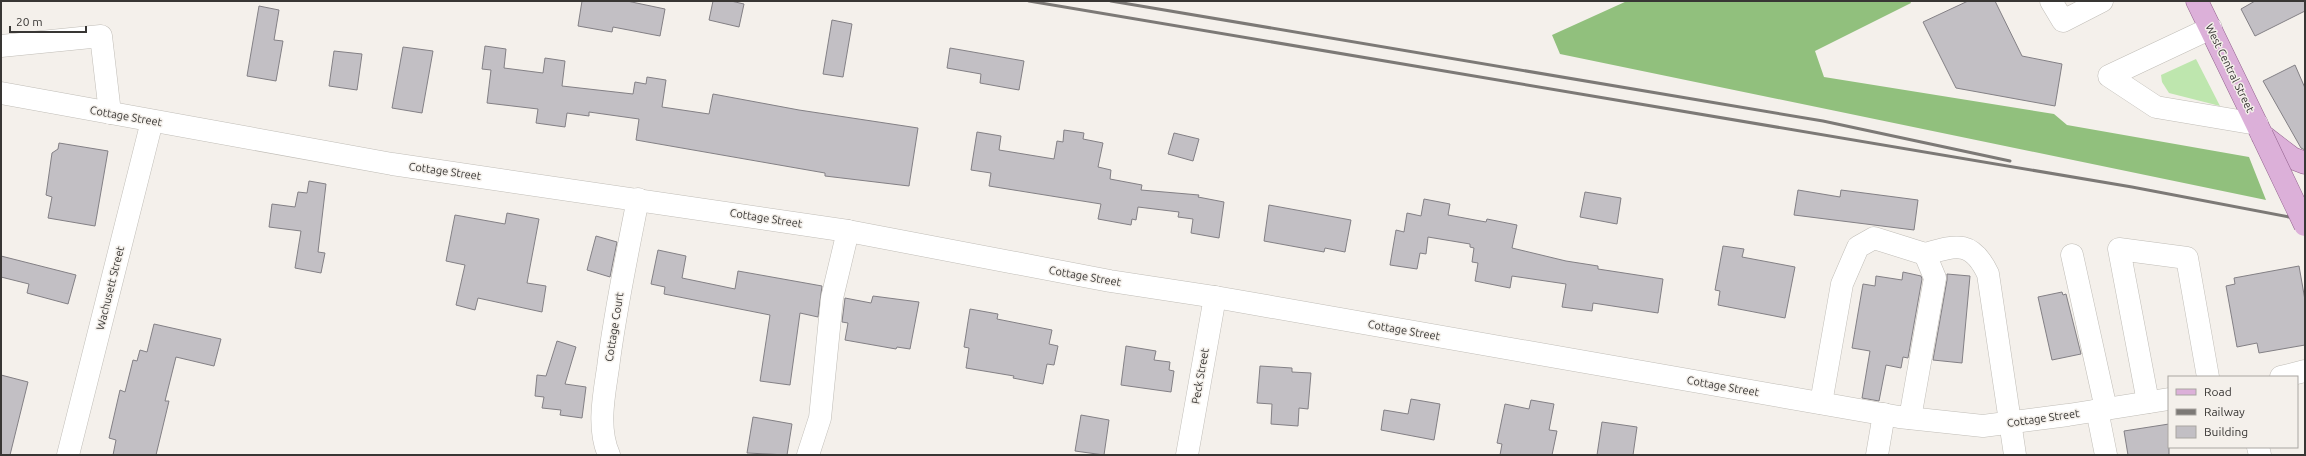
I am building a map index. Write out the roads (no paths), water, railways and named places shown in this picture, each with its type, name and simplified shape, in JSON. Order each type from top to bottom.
[{"type":"main road","name":"West Central Street","points":[[2197,1],[2305,225]]},
{"type":"main road","name":"West Central Street","points":[[2259,129],[2292,158],[2305,163]]},
{"type":"street","points":[[2051,1],[2063,21],[2102,1]]},
{"type":"street","points":[[2211,28],[2110,76],[2156,107],[2259,129]]},
{"type":"street","points":[[1,46],[101,36],[110,113]]},
{"type":"street","name":"Cottage Street","points":[[1,93],[392,164],[848,231],[1110,281],[1215,296],[1910,418],[1983,426],[2158,400]]},
{"type":"street","name":"Wachusett Street","points":[[68,455],[152,121]]},
{"type":"street","name":"Cottage Court","points":[[609,455],[605,446],[602,409],[613,325],[638,199]]},
{"type":"street","points":[[808,455],[820,418],[832,298],[848,231]]},
{"type":"street","points":[[1821,403],[1842,284],[1858,247],[1874,238],[1925,254],[1941,249],[1965,248],[1973,251],[1980,258],[1988,274],[2015,455]]},
{"type":"street","points":[[2158,400],[2119,249],[2187,258],[2208,376]]},
{"type":"street","points":[[1910,418],[1935,278],[1925,254]]},
{"type":"street","points":[[2072,255],[2102,409],[2106,455]]},
{"type":"street","name":"Peck Street","points":[[1187,455],[1215,296]]},
{"type":"street","points":[[2285,376],[2305,371]]},
{"type":"street","points":[[1877,455],[1884,414]]},
{"type":"railway","points":[[1029,1],[2132,187],[2305,220]]},
{"type":"railway","points":[[1111,1],[1823,121],[2010,161]]}]
